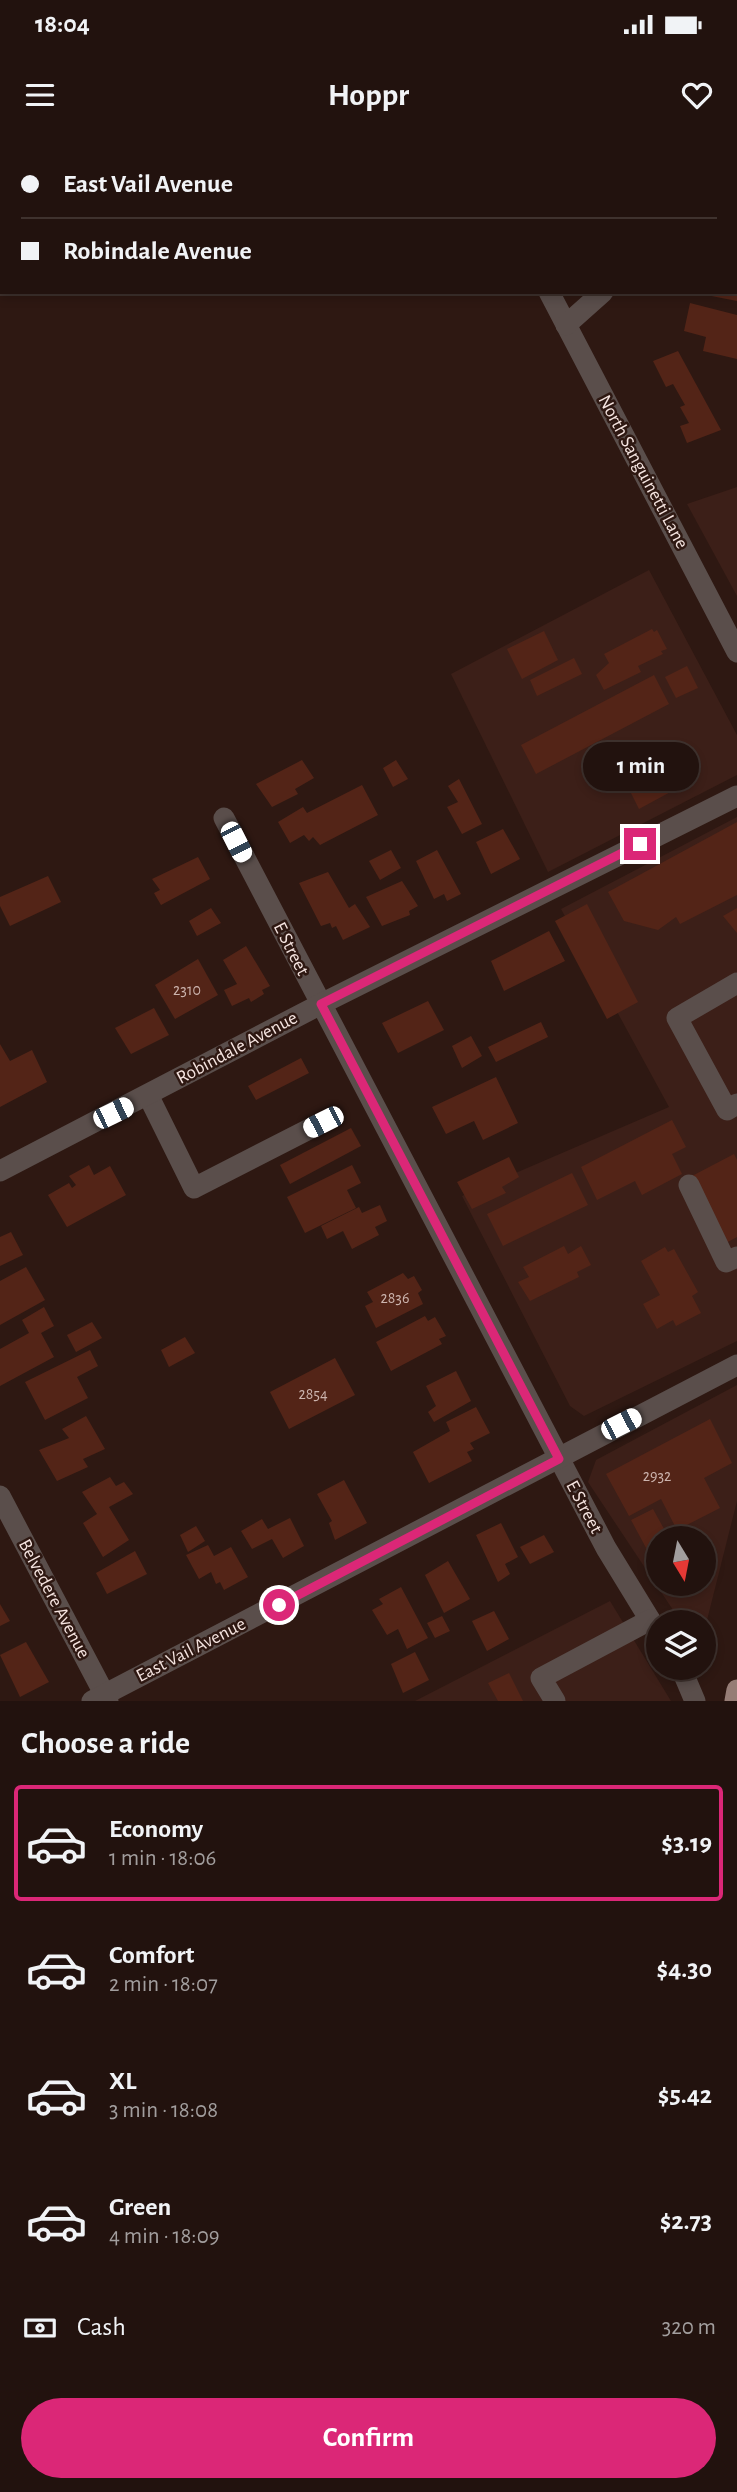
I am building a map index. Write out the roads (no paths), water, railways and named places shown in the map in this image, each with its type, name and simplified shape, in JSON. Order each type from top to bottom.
[{"type":"main road","points":[[734,1701],[737,1690]]},
{"type":"street","name":"North Sanguinetti Lane","points":[[550,294],[737,652]]},
{"type":"street","points":[[566,325],[601,294]]},
{"type":"street","name":"Robindale Avenue","points":[[0,1171],[321,1004],[737,796]]},
{"type":"street","name":"E Street","points":[[224,818],[606,1548],[646,1614]]},
{"type":"street","points":[[737,983],[677,1018],[727,1110],[737,1104]]},
{"type":"street","points":[[148,1095],[194,1188],[323,1122]]},
{"type":"street","points":[[689,1185],[726,1262],[737,1258]]},
{"type":"street","name":"East Vail Avenue","points":[[102,1699],[737,1365]]},
{"type":"street","name":"Belvedere Avenue","points":[[0,1496],[102,1699]]},
{"type":"street","points":[[555,1701],[541,1678],[646,1631]]},
{"type":"street","points":[[686,1680],[695,1701]]}]
